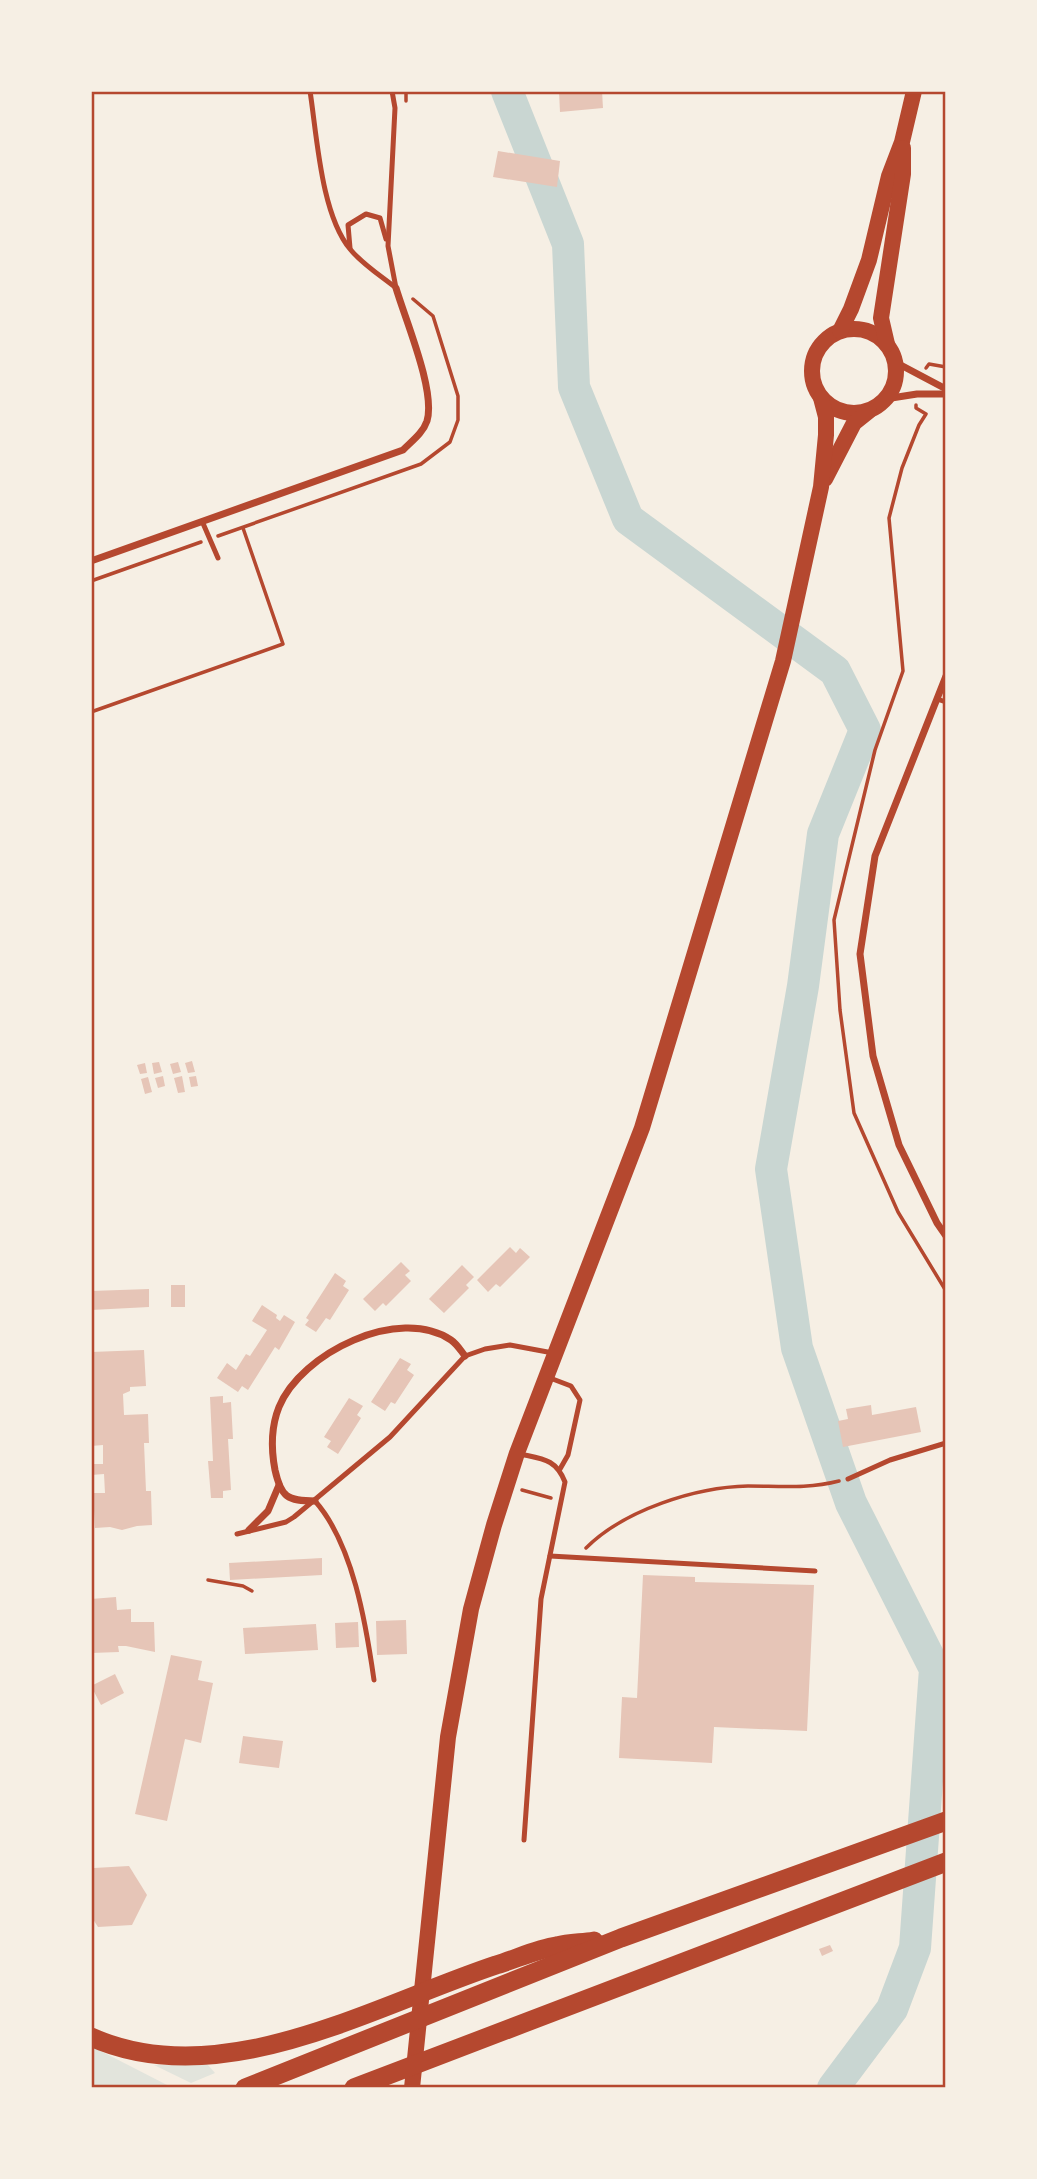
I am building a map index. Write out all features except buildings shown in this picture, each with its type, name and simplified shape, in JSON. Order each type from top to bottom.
[{"type":"highway","points":[[245,2088],[621,1938],[946,1821]]},
{"type":"highway","points":[[354,2088],[946,1862]]},
{"type":"highway","points":[[91,2037],[123,2048],[153,2053],[204,2056],[232,2053],[288,2040],[338,2024],[555,1946],[621,1938]]},
{"type":"main road","points":[[840,331],[869,260],[889,176],[902,142],[914,91]]},
{"type":"main road","points":[[821,487],[854,423],[885,399],[895,382],[895,362],[887,344],[881,318],[903,174],[902,142]]},
{"type":"main road","points":[[412,2088],[448,1737],[471,1609],[517,1453],[642,1128],[783,661],[821,487],[826,417],[811,373],[813,360],[818,347],[840,331],[860,329],[870,332],[887,344]]},
{"type":"main road","points":[[821,398],[831,407],[843,412],[869,411]]},
{"type":"street","points":[[91,561],[403,450],[420,434],[427,420],[429,393],[396,288]]},
{"type":"street","points":[[895,362],[946,389]]},
{"type":"street","points":[[885,399],[917,394],[946,394]]},
{"type":"street","points":[[946,676],[875,856],[860,954],[873,1056],[899,1145],[946,1236]]},
{"type":"street","points":[[315,1501],[290,1499],[284,1494],[279,1485],[272,1454],[273,1428],[279,1406],[306,1371],[331,1352],[352,1341],[372,1334],[406,1328],[442,1335],[454,1342],[465,1356]]},
{"type":"street","points":[[249,1530],[268,1511],[279,1485]]},
{"type":"lane","points":[[310,91],[328,205],[337,228],[350,249],[396,288]]},
{"type":"lane","points":[[388,246],[395,108],[392,91]]},
{"type":"lane","points":[[350,249],[348,225],[366,214],[380,218],[396,288]]},
{"type":"lane","points":[[202,521],[218,558]]},
{"type":"lane","points":[[937,699],[946,702]]},
{"type":"lane","points":[[237,1534],[286,1522],[315,1501],[390,1437],[465,1356],[510,1345],[556,1354]]},
{"type":"lane","points":[[548,1377],[571,1385],[580,1400],[568,1455],[560,1469]]},
{"type":"lane","points":[[848,1479],[890,1460],[946,1443]]},
{"type":"lane","points":[[517,1453],[548,1460],[560,1469],[565,1482],[541,1599],[524,1840]]},
{"type":"lane","points":[[315,1501],[335,1528],[356,1589],[366,1626],[374,1680]]},
{"type":"lane","points":[[550,1556],[815,1571]]},
{"type":"path","points":[[406,91],[406,103]]},
{"type":"path","points":[[91,581],[421,464],[450,442],[458,420],[458,397],[433,316],[413,299]]},
{"type":"path","points":[[922,376],[929,364],[946,367]]},
{"type":"path","points":[[889,518],[901,468],[926,414],[916,408],[917,394]]},
{"type":"path","points":[[91,712],[283,644],[243,528]]},
{"type":"path","points":[[576,1557],[594,1539],[621,1521],[669,1501],[710,1489],[748,1486],[815,1487],[848,1479]]},
{"type":"path","points":[[208,1580],[243,1586],[252,1591]]},
{"type":"shaded area","points":[[91,2046],[169,2086],[91,2088]]},
{"type":"shaded area","points":[[207,2064],[215,2073],[191,2083],[154,2065]]},
{"type":"waterway","points":[[507,91],[568,244],[574,387],[628,519],[835,671],[865,730],[823,834],[803,986],[771,1169],[797,1348],[851,1503],[935,1669],[915,1948],[892,2009],[833,2088]]}]
